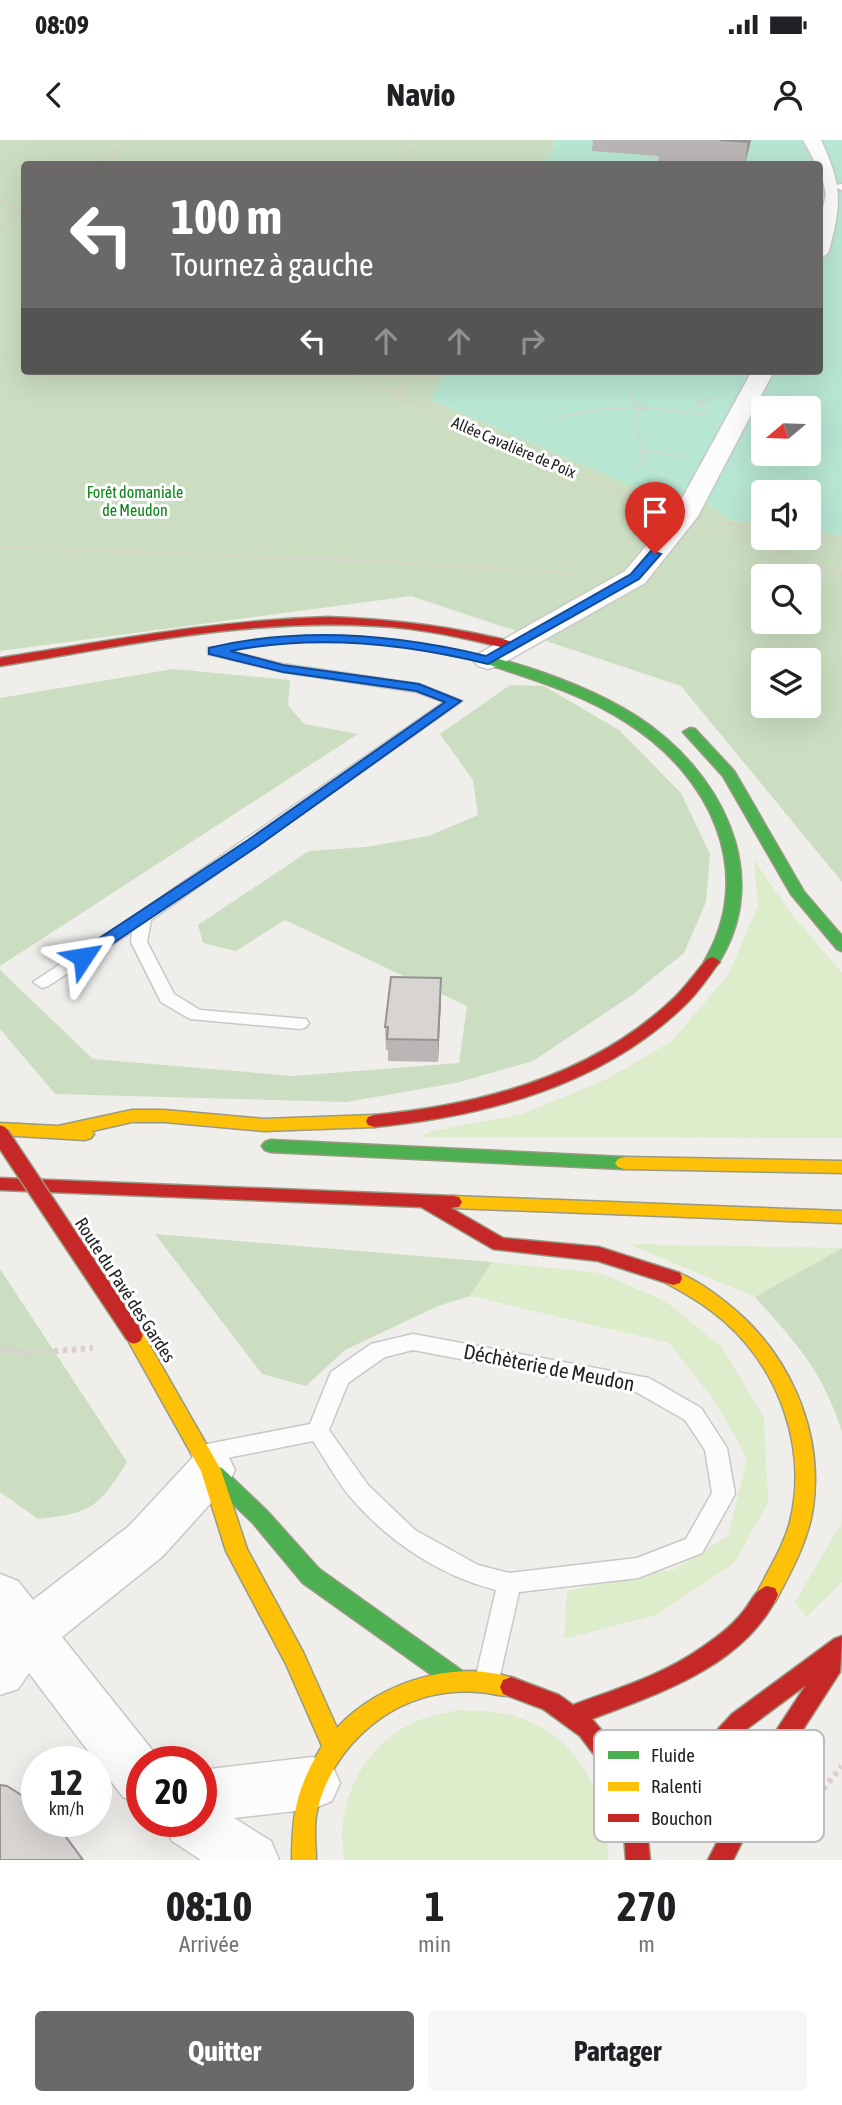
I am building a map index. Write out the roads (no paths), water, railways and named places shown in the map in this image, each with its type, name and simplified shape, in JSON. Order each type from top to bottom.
[{"type":"main road","points":[[0,662],[247,625],[356,621],[412,626],[503,654],[622,713],[668,745],[701,780],[717,808],[736,861],[738,883],[733,914],[724,942],[708,970],[665,1016],[639,1035],[585,1066],[541,1086],[460,1109],[407,1118],[266,1125],[131,1116],[59,1132]]},
{"type":"main road","points":[[206,652],[251,643]]},
{"type":"main road","points":[[681,725],[698,738],[729,774],[792,884],[842,946]]},
{"type":"main road","points":[[0,1131],[114,1136]]},
{"type":"main road","name":"Route du Pavé des Gardes","points":[[0,1131],[136,1340],[207,1462],[237,1551],[295,1659],[323,1764]]},
{"type":"main road","points":[[252,1145],[501,1161],[703,1167],[842,1167]]},
{"type":"main road","points":[[0,1184],[842,1217]]},
{"type":"main road","points":[[426,1202],[499,1244],[571,1249],[646,1267],[692,1287],[725,1310],[759,1340],[792,1387],[804,1418],[810,1457],[810,1485],[804,1532],[791,1567],[763,1607],[726,1644],[689,1668],[573,1715]]},
{"type":"main road","name":"Route du Pavé des Gardes","points":[[207,1462],[311,1576],[457,1680]]},
{"type":"main road","points":[[732,1730],[740,1721],[842,1649]]},
{"type":"main road","points":[[790,1730],[842,1649]]},
{"type":"main road","points":[[304,1860],[303,1821],[323,1764],[368,1712],[410,1689],[457,1680],[487,1681],[533,1692],[573,1715],[594,1735]]},
{"type":"main road","points":[[638,1860],[639,1842]]},
{"type":"main road","points":[[720,1860],[729,1842]]},
{"type":"street","points":[[812,140],[840,187],[839,208],[823,242]]},
{"type":"street","points":[[503,654],[635,577],[685,516],[760,375]]},
{"type":"street","points":[[126,1761],[10,1634],[146,1541],[207,1462]]},
{"type":"street","points":[[217,1792],[323,1764]]},
{"type":"street","points":[[215,1837],[251,1860]]},
{"type":"lane","points":[[42,982],[143,918],[455,701],[419,688],[283,668],[206,652]]},
{"type":"lane","points":[[143,918],[139,942],[167,998],[196,1016],[300,1023]]},
{"type":"lane","name":"Déchèterie de Meudon","points":[[318,1431],[339,1378],[379,1350],[413,1342],[640,1384],[693,1414],[716,1448],[724,1494],[694,1546],[638,1567],[509,1583]]},
{"type":"lane","points":[[207,1462],[318,1431],[360,1492],[407,1537],[472,1574],[509,1583],[487,1681]]},
{"type":"park label","name":"Forêt domaniale de Meudon","points":[[135,501]]}]
